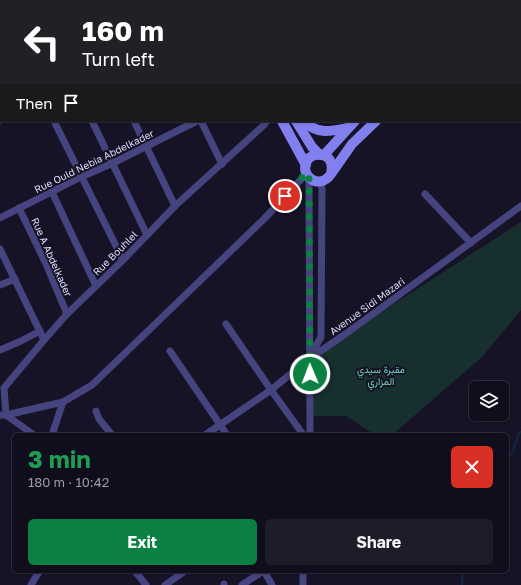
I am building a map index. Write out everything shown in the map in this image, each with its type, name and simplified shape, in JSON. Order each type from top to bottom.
[{"type":"main road","points":[[282,122],[307,172],[316,181],[325,180],[331,174],[352,144],[375,122]]},
{"type":"main road","points":[[297,122],[312,147],[321,155]]},
{"type":"main road","points":[[303,122],[310,127],[322,131],[332,132],[347,128]]},
{"type":"main road","points":[[321,155],[354,122]]},
{"type":"main road","points":[[307,172],[308,160],[310,157],[314,155],[321,155],[327,157],[330,161],[332,165],[331,174]]},
{"type":"street","points":[[54,122],[123,260]]},
{"type":"street","points":[[92,122],[147,235]]},
{"type":"street","points":[[134,122],[175,206]]},
{"type":"street","name":"Rue Ould Nebia Abdelkader","points":[[0,218],[81,177],[147,147],[194,122]]},
{"type":"street","points":[[201,122],[222,164]]},
{"type":"street","name":"Rue Bouhlel","points":[[3,415],[4,388],[67,314],[123,260],[175,206],[266,122]]},
{"type":"street","points":[[307,172],[310,432]]},
{"type":"street","points":[[3,415],[63,402],[92,385],[264,219],[307,172]]},
{"type":"street","points":[[309,359],[321,337],[321,181]]},
{"type":"street","points":[[52,192],[96,286]]},
{"type":"street","points":[[425,194],[470,243]]},
{"type":"street","name":"Avenue Sidi Mazari","points":[[208,433],[270,390],[309,359],[521,206]]},
{"type":"street","name":"Rue A Abdelkader","points":[[19,208],[46,264],[67,314]]},
{"type":"street","points":[[0,249],[44,340]]},
{"type":"street","points":[[0,285],[15,279]]},
{"type":"street","points":[[226,324],[300,433]]},
{"type":"street","points":[[0,350],[40,331]]},
{"type":"street","points":[[170,351],[226,433]]},
{"type":"street","points":[[53,433],[63,402]]},
{"type":"street","points":[[96,411],[99,419],[110,433]]},
{"type":"street","points":[[3,415],[31,433]]},
{"type":"street","points":[[31,585],[39,573]]},
{"type":"street","points":[[137,573],[146,585]]},
{"type":"street","points":[[165,585],[182,573]]},
{"type":"street","points":[[242,585],[260,573]]},
{"type":"street","points":[[264,573],[272,585]]},
{"type":"street","points":[[303,573],[303,585]]},
{"type":"green space","name":"مقبرة سيدي المزاري","points":[[521,222],[521,310],[482,357],[394,433],[372,433],[346,416],[310,416],[322,350]]},
{"type":"waterway","points":[[509,455],[512,453],[519,433],[521,432]]},
{"type":"waterway","points":[[462,585],[463,573]]},
{"type":"route","points":[[285,196],[306,173],[309,177],[310,374]]}]
